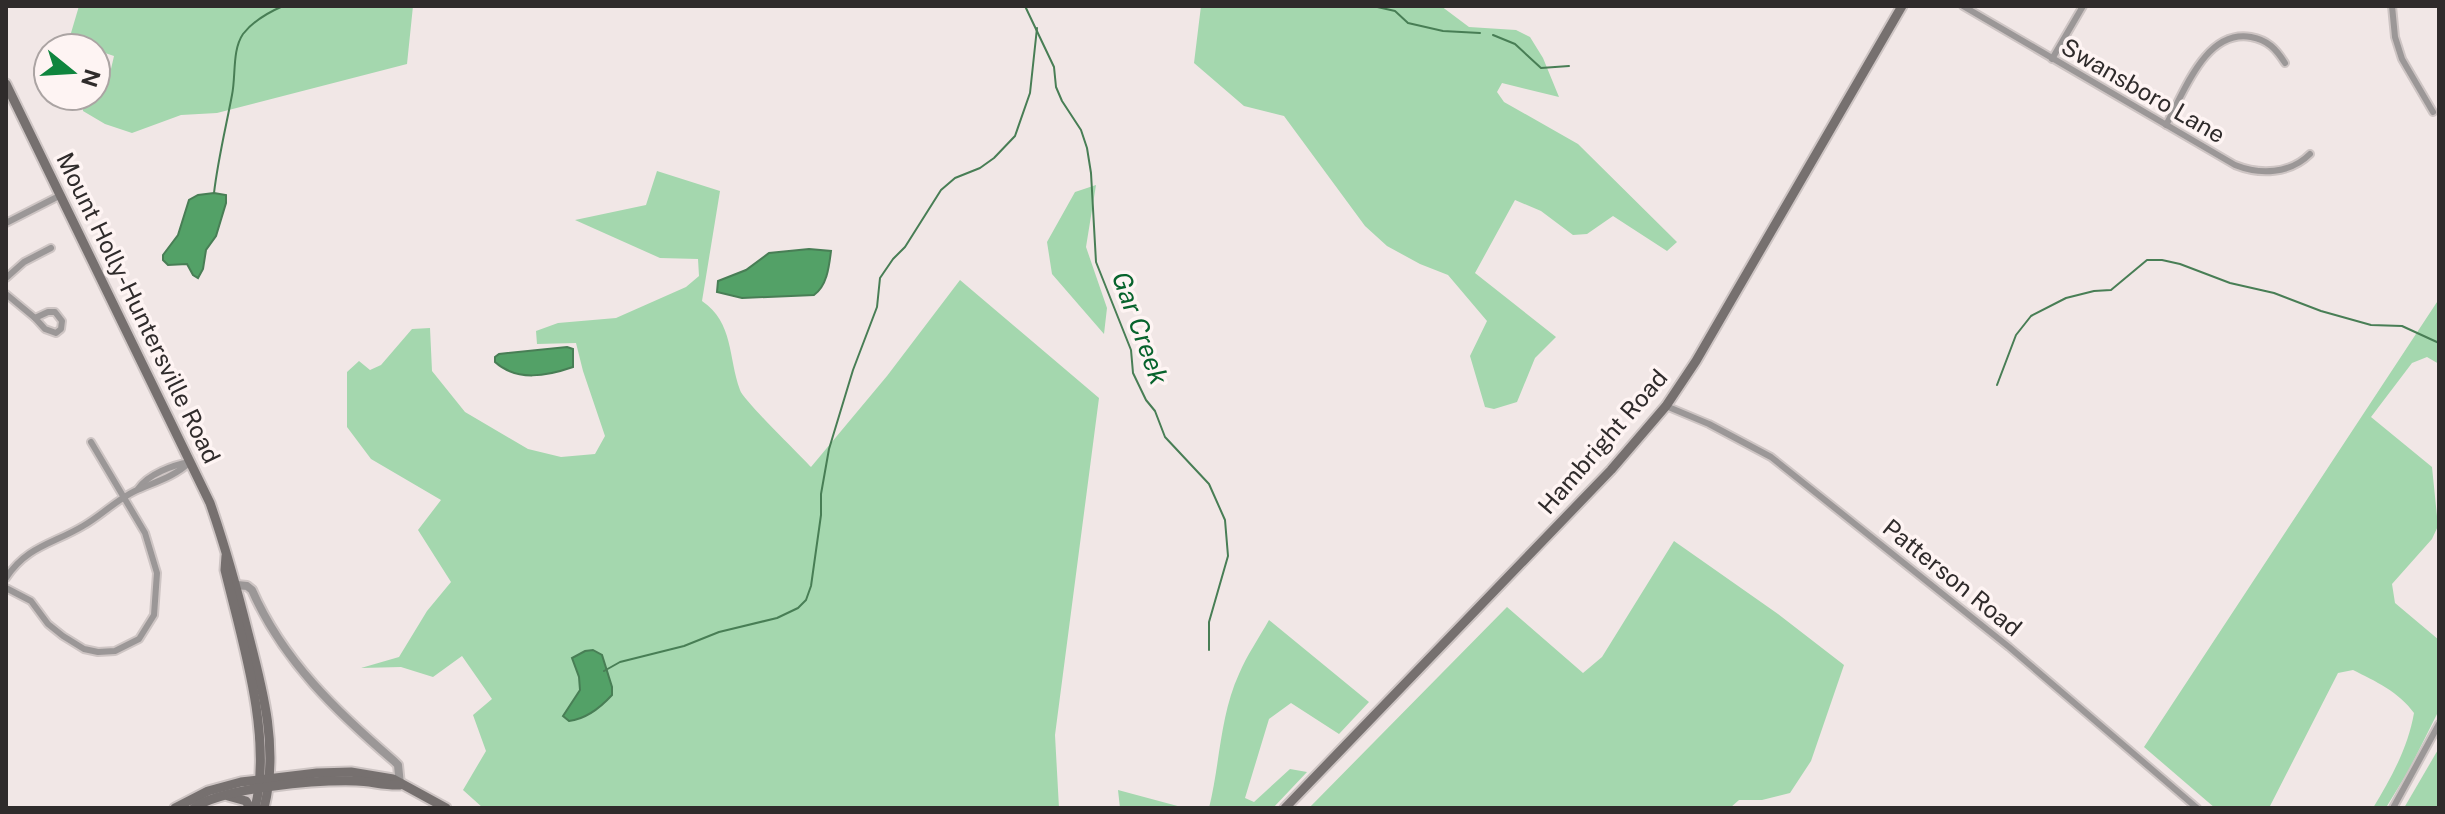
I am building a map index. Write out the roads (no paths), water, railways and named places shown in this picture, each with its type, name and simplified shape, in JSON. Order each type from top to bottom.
[{"type":"main road","name":"Hambright Road","points":[[1285,808],[1611,470],[1666,406],[1696,361],[1902,6]]},
{"type":"main road","name":"Mount Holly-Huntersville Road","points":[[6,84],[210,503],[237,585],[264,700],[270,746],[264,783]]},
{"type":"main road","name":"Mount Holly-Huntersville Road","points":[[225,553],[225,570],[252,686],[264,783]]},
{"type":"main road","points":[[175,808],[208,791],[264,783],[353,781],[400,785],[446,808]]},
{"type":"main road","points":[[194,808],[264,783]]},
{"type":"main road","points":[[225,795],[243,800],[252,808],[264,783]]},
{"type":"main road","points":[[264,783],[264,808]]},
{"type":"street","name":"Swansboro Lane","points":[[1963,6],[2235,165],[2269,172],[2300,163],[2310,154]]},
{"type":"street","points":[[2052,59],[2083,6]]},
{"type":"street","points":[[2392,6],[2395,37],[2402,59],[2433,112]]},
{"type":"street","points":[[2166,125],[2203,60],[2222,42],[2236,37],[2261,40],[2272,45],[2285,63]]},
{"type":"street","points":[[6,211],[8,221],[61,195]]},
{"type":"street","points":[[6,278],[24,262],[51,248]]},
{"type":"street","points":[[6,294],[35,318]]},
{"type":"street","name":"Patterson Road","points":[[1666,406],[1743,441],[1790,471],[2087,712],[2197,808]]},
{"type":"street","points":[[6,588],[31,601],[48,624],[84,649],[98,652],[115,651],[139,639],[154,615],[157,573],[145,533],[91,442]]},
{"type":"street","points":[[6,578],[31,550],[84,526],[122,498],[180,472],[190,462]]},
{"type":"street","points":[[237,585],[252,590],[275,634],[306,678],[398,765],[400,785]]},
{"type":"street","points":[[2393,808],[2439,724]]},
{"type":"waterway","points":[[214,193],[240,40],[256,21],[283,6]]},
{"type":"waterway","name":"Gar Creek","points":[[1025,6],[1054,67],[1056,87],[1062,101],[1081,130],[1087,148],[1096,262],[1131,350],[1133,373],[1155,411],[1165,437],[1209,484],[1225,520],[1228,556],[1209,622],[1209,650]]},
{"type":"waterway","points":[[1373,6],[1395,11],[1408,23],[1443,31],[1480,33]]},
{"type":"waterway","points":[[604,671],[620,662],[777,618],[798,608],[806,600],[811,586],[829,449],[853,370],[877,307],[880,278],[905,247],[941,190],[955,178],[980,168],[994,158],[1015,136],[1030,93],[1037,28]]},
{"type":"waterway","points":[[1493,35],[1515,44],[1541,68],[1569,66]]},
{"type":"waterway","points":[[1997,385],[2016,335],[2031,316],[2066,298],[2111,290],[2147,260],[2180,264],[2230,283],[2274,293],[2371,325],[2402,326],[2439,343]]}]
